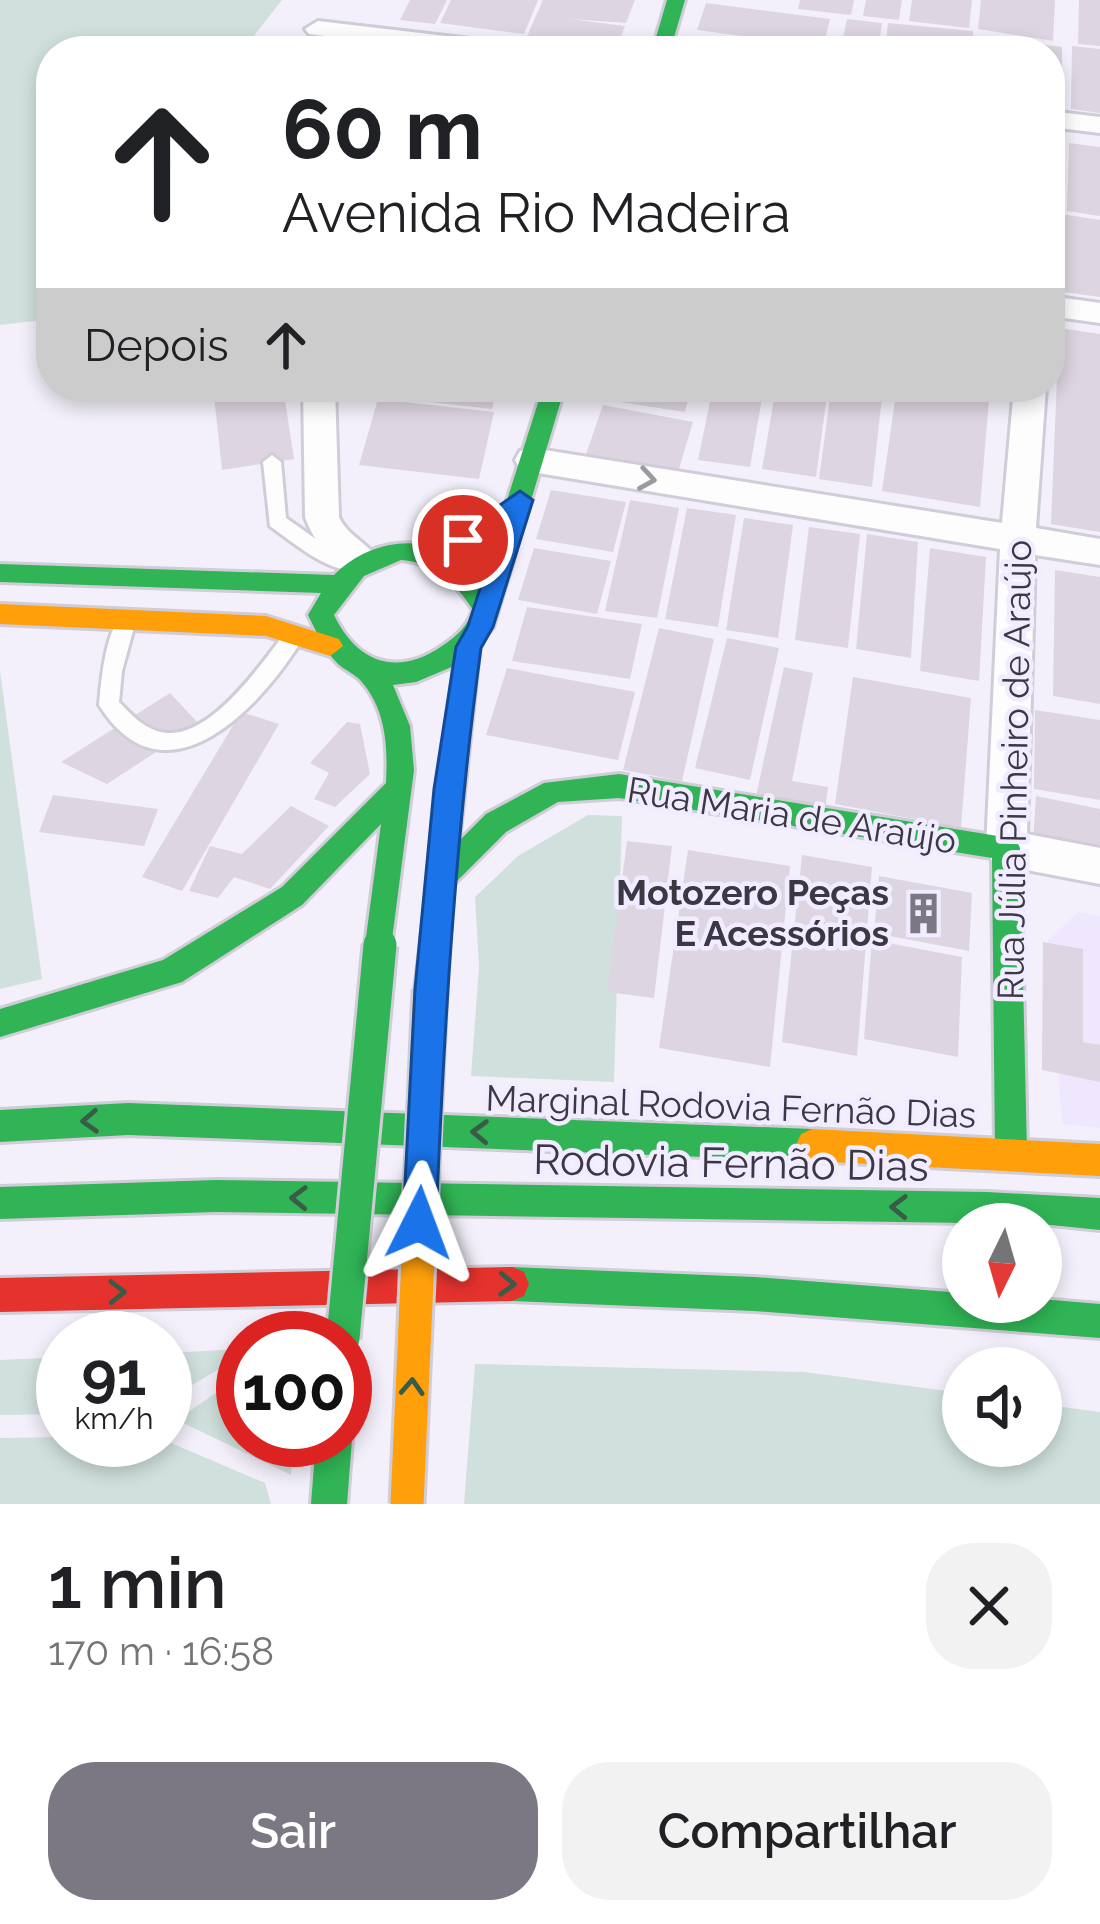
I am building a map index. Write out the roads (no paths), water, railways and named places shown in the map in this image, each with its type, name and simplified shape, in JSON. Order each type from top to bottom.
[{"type":"main road","points":[[665,36],[676,0]]},
{"type":"main road","points":[[406,1504],[430,989],[469,647],[480,627],[549,402]]},
{"type":"main road","points":[[0,573],[349,570],[395,550],[421,550],[474,535],[520,500]]},
{"type":"main road","points":[[421,550],[445,557],[464,570],[478,586],[484,607]]},
{"type":"main road","points":[[330,646],[321,615],[349,570]]},
{"type":"main road","points":[[0,614],[266,626],[330,646],[347,662],[369,672],[396,676],[424,673],[449,663],[469,647]]},
{"type":"main road","points":[[346,1311],[400,787],[402,731],[391,697],[369,672]]},
{"type":"main road","name":"Rua Maria de Araújo","points":[[440,879],[496,823],[554,791],[619,785],[1006,848]]},
{"type":"main road","points":[[0,1023],[171,972],[292,896],[400,787]]},
{"type":"main road","name":"Rua Júlia Pinheiro de Araújo","points":[[1006,848],[1011,1153]]},
{"type":"main road","name":"Marginal Rodovia Fernão Dias","points":[[0,1126],[128,1119],[1100,1160]]},
{"type":"main road","name":"Rodovia Fernão Dias","points":[[0,1203],[217,1196],[987,1208],[1100,1214]]},
{"type":"main road","points":[[0,1295],[493,1283],[1064,1315],[1100,1321]]},
{"type":"main road","points":[[1064,1315],[1100,1334]]},
{"type":"main road","points":[[329,1504],[332,1467]]},
{"type":"street","points":[[316,0],[318,36]]},
{"type":"street","points":[[1065,122],[1100,125]]},
{"type":"street","points":[[1065,307],[1100,313]]},
{"type":"street","points":[[319,402],[322,518],[349,570]]},
{"type":"street","name":"Rua Júlia Pinheiro de Araújo","points":[[1006,848],[1018,539],[1029,402]]},
{"type":"street","points":[[532,460],[1100,552]]},
{"type":"street","name":"Rua Maria de Araújo","points":[[1006,848],[1100,866]]},
{"type":"lane","points":[[272,462],[278,521],[349,570]]},
{"type":"lane","points":[[126,620],[112,671],[109,705],[130,733],[172,743],[211,731],[232,713],[295,635]]},
{"type":"place","name":"Motozero Peças E Acessórios","points":[[923,913]]}]
